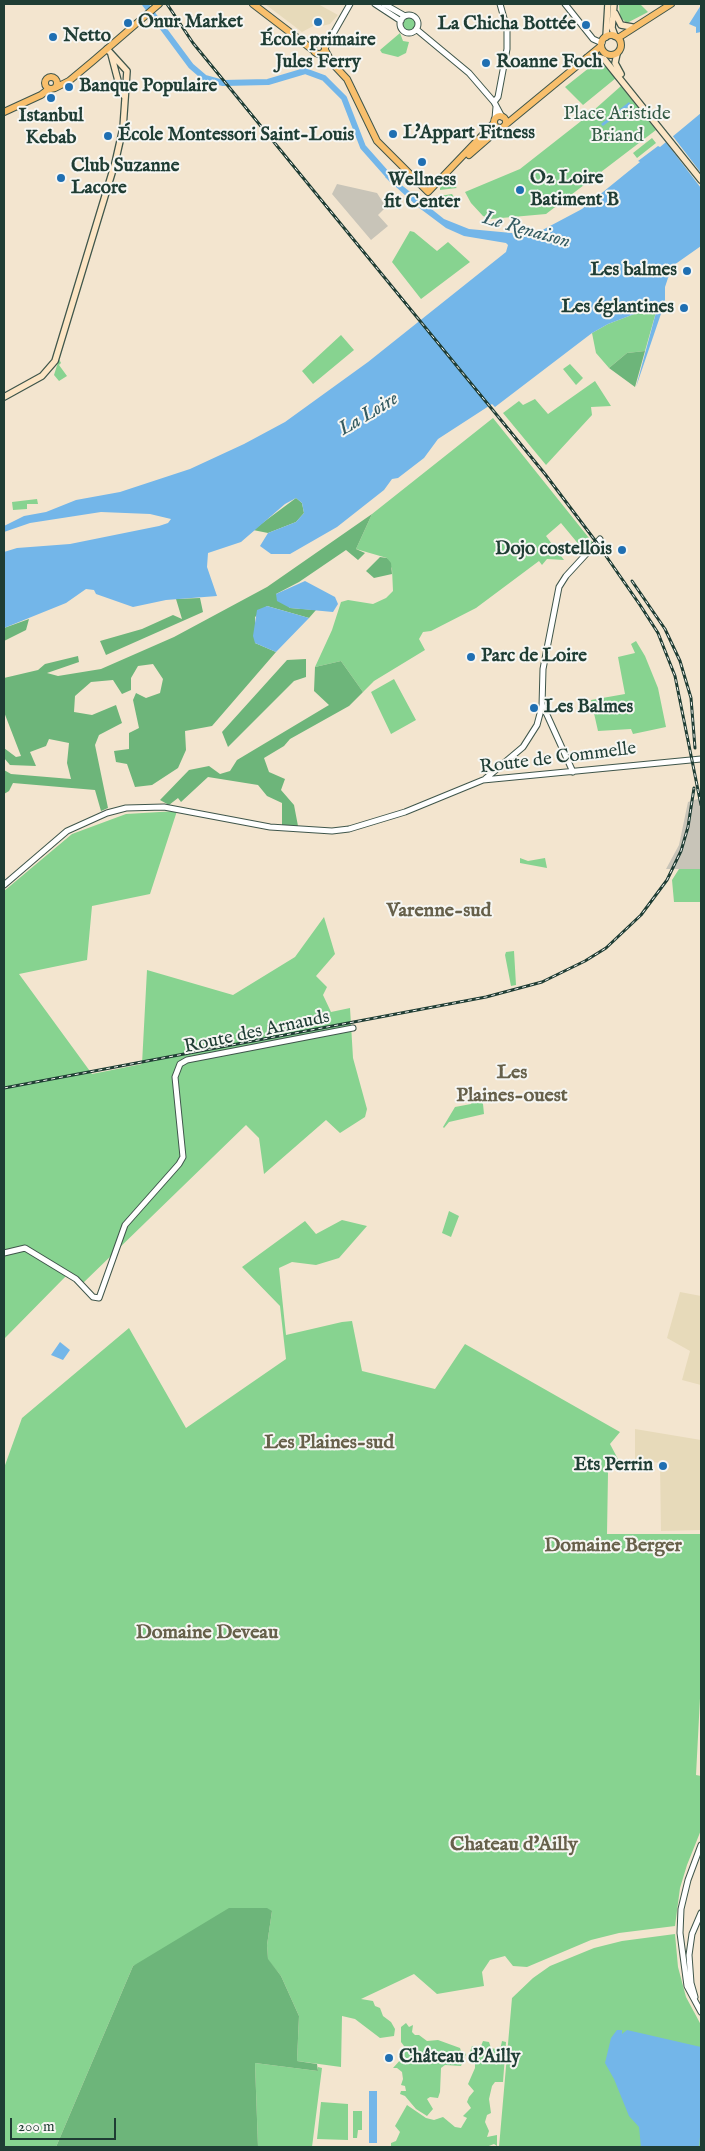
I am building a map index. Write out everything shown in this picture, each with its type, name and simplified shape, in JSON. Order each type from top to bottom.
[{"type":"main road","points":[[253,4],[291,32],[320,48],[347,79],[376,141],[428,192],[500,122],[516,116],[589,57],[603,42],[616,37],[671,4]]},
{"type":"main road","points":[[608,4],[603,42],[612,68]]},
{"type":"main road","points":[[50,87],[74,76],[109,52],[157,5]]},
{"type":"main road","points":[[614,6],[619,22],[624,26],[632,27]]},
{"type":"main road","points":[[614,6],[612,28],[621,47]]},
{"type":"main road","points":[[621,76],[616,66],[617,54],[631,33],[657,12]]},
{"type":"main road","points":[[4,397],[44,374],[55,361],[123,128],[127,71],[109,52]]},
{"type":"main road","points":[[109,52],[121,92],[125,97]]},
{"type":"main road","points":[[589,57],[617,54]]},
{"type":"main road","points":[[589,57],[600,57],[621,76],[701,180]]},
{"type":"main road","points":[[50,87],[48,77],[52,76],[57,80]]},
{"type":"main road","points":[[4,112],[37,97],[57,80],[74,76]]},
{"type":"street","points":[[320,48],[333,33],[351,4]]},
{"type":"street","points":[[375,4],[401,21]]},
{"type":"street","points":[[384,4],[405,16],[412,15],[416,18],[418,25],[416,29],[410,32],[405,31],[401,27],[401,21],[405,16]]},
{"type":"street","points":[[495,104],[507,49],[507,29],[500,4]]},
{"type":"street","points":[[565,4],[593,39],[603,42]]},
{"type":"street","points":[[416,29],[460,64],[495,104],[500,122]]},
{"type":"street","points":[[483,780],[506,763],[526,744],[537,725],[542,706],[542,674],[559,587],[566,576],[600,540]]},
{"type":"street","points":[[542,706],[573,772]]},
{"type":"street","name":"Route de Commelle","points":[[4,885],[67,831],[107,813],[126,808],[164,807],[270,828],[349,829],[405,812],[483,780],[701,760]]},
{"type":"street","name":"Route des Arnauds","points":[[4,1253],[26,1248],[76,1280],[94,1297],[99,1298],[125,1225],[183,1157],[175,1077],[180,1064],[187,1060],[353,1028]]},
{"type":"street","points":[[698,2004],[690,1994],[683,1968],[680,1921],[688,1880],[701,1845]]},
{"type":"street","points":[[701,1913],[692,1934],[689,1955],[691,1983],[701,2012]]},
{"type":"shaded area","points":[[265,4],[318,4],[338,15],[330,24],[322,26],[317,24],[302,32]]},
{"type":"shaded area","points":[[337,184],[377,193],[386,207],[378,215],[388,226],[371,240],[332,194]]},
{"type":"shaded area","points":[[701,798],[701,869],[666,869],[679,845],[688,802]]},
{"type":"shaded area","points":[[680,1292],[701,1296],[701,1385],[682,1380],[690,1351],[667,1338]]},
{"type":"shaded area","points":[[635,1429],[701,1440],[701,1530],[661,1531],[660,1463],[635,1459]]},
{"type":"green space","points":[[619,4],[640,4],[648,12],[627,23],[620,17]]},
{"type":"green space","points":[[410,17],[415,19],[417,24],[415,29],[410,31],[405,29],[403,24],[405,19]]},
{"type":"green space","points":[[400,33],[403,41],[409,42],[406,53],[398,57],[382,53],[380,50]]},
{"type":"green space","points":[[599,60],[603,62],[616,78],[583,105],[565,87]]},
{"type":"green space","name":"Place Aristide Briand","points":[[621,86],[656,130],[546,214],[490,219],[483,216],[471,203],[465,192],[520,169],[585,118]]},
{"type":"green space","points":[[652,138],[656,143],[637,158],[633,153]]},
{"type":"green space","points":[[447,179],[457,188],[440,190]]},
{"type":"green space","points":[[452,194],[454,197],[450,206],[439,200],[440,196]]},
{"type":"green space","points":[[410,231],[414,232],[437,251],[448,242],[470,262],[421,299],[392,262]]},
{"type":"green space","points":[[658,305],[645,351],[627,353],[609,368],[596,353],[592,333],[608,324]]},
{"type":"green space","points":[[341,335],[354,350],[313,384],[302,371]]},
{"type":"green space","points":[[645,351],[635,387],[609,368],[627,353]]},
{"type":"green space","points":[[59,359],[61,363],[59,365],[67,376],[59,381],[54,375]]},
{"type":"green space","points":[[570,364],[583,378],[576,385],[563,369]]},
{"type":"green space","points":[[595,381],[611,406],[591,407],[592,415],[546,465],[503,413],[519,401],[523,405],[535,399],[548,414]]},
{"type":"green space","points":[[493,418],[593,543],[585,552],[561,523],[546,536],[564,560],[547,559],[542,565],[539,561],[476,608],[431,631],[423,632],[419,639],[425,650],[374,681],[363,692],[341,661],[315,667],[332,630],[341,602],[348,600],[373,604],[386,598],[393,591],[392,569],[387,558],[356,549],[372,514]]},
{"type":"green space","points":[[296,498],[302,503],[304,513],[296,522],[268,533],[253,530]]},
{"type":"green space","points":[[37,499],[38,504],[27,504],[27,509],[13,510],[12,502]]},
{"type":"green space","points":[[372,514],[356,549],[365,553],[358,560],[346,550],[299,582],[276,594],[290,608],[316,610],[309,618],[267,606],[255,617],[255,643],[276,652],[212,726],[185,731],[186,750],[178,768],[152,785],[135,787],[127,764],[116,762],[114,751],[129,749],[129,733],[139,728],[133,700],[136,693],[146,698],[160,693],[163,679],[153,664],[138,666],[131,678],[131,690],[122,694],[113,680],[91,682],[75,696],[74,712],[92,715],[116,705],[122,723],[99,735],[95,745],[108,808],[101,811],[95,790],[13,783],[9,791],[4,794],[4,770],[11,774],[71,779],[67,763],[69,743],[49,739],[46,746],[30,752],[36,766],[10,765],[4,758],[4,748],[16,757],[21,756],[4,712],[4,678],[38,670],[45,664],[78,656],[79,662],[47,673],[58,676],[101,669],[174,637],[267,587]]},
{"type":"green space","points":[[380,557],[387,558],[391,563],[392,574],[374,578],[366,571]]},
{"type":"green space","points":[[200,598],[203,612],[106,655],[100,641],[142,629],[173,615],[182,619],[176,599]]},
{"type":"green space","points":[[29,619],[26,630],[4,641],[4,628]]},
{"type":"green space","points":[[636,641],[645,656],[658,688],[666,727],[633,734],[631,729],[598,731],[591,700],[625,694],[618,657],[635,653],[631,644]]},
{"type":"green space","points":[[306,659],[306,677],[294,681],[228,747],[222,732],[287,660]]},
{"type":"green space","points":[[341,661],[363,692],[349,706],[290,739],[284,746],[264,758],[269,772],[285,779],[281,790],[294,805],[298,826],[282,827],[282,803],[267,796],[258,785],[208,777],[181,802],[178,798],[169,805],[160,800],[189,770],[209,766],[220,774],[230,771],[237,760],[329,705],[314,691],[315,667]]},
{"type":"green space","points":[[394,679],[416,720],[391,734],[371,692]]},
{"type":"green space","points":[[177,811],[150,894],[92,906],[87,960],[19,974],[92,1074],[142,1064],[147,970],[233,995],[295,957],[324,917],[335,954],[316,976],[327,987],[323,995],[331,1012],[350,1008],[353,1058],[367,1109],[365,1117],[340,1133],[326,1120],[264,1174],[259,1138],[246,1125],[82,1284],[68,1274],[4,1339],[4,891],[72,834],[126,814]]},
{"type":"green space","points":[[520,858],[528,861],[545,858],[547,868],[520,863]]},
{"type":"green space","points":[[679,869],[701,869],[701,902],[674,902],[672,880]]},
{"type":"green space","points":[[514,951],[516,985],[511,986],[505,955],[506,952]]},
{"type":"green space","points":[[478,1091],[482,1094],[484,1114],[449,1122],[444,1128],[455,1107],[471,1104]]},
{"type":"green space","points":[[449,1211],[459,1216],[451,1237],[442,1233]]},
{"type":"green space","points":[[342,1220],[367,1226],[339,1258],[316,1265],[292,1262],[279,1268],[286,1335],[352,1321],[362,1371],[435,1389],[465,1344],[620,1432],[610,1444],[619,1461],[604,1466],[608,1473],[607,1534],[701,1534],[701,1679],[696,1775],[701,1776],[701,1830],[680,1888],[675,1926],[619,1933],[591,1940],[527,1967],[513,1966],[505,1956],[490,1960],[482,1972],[484,1986],[437,1994],[414,1974],[361,1999],[373,2001],[375,2006],[380,2008],[383,2016],[391,2022],[395,2029],[394,2036],[380,2038],[355,2019],[342,2016],[341,2067],[297,2061],[299,2016],[281,1976],[268,1960],[267,1945],[272,1911],[133,1966],[56,2147],[4,2147],[4,1468],[22,1418],[129,1328],[186,1428],[286,1359],[280,1306],[242,1267],[305,1221],[316,1234]]},
{"type":"green space","points":[[229,1908],[267,1908],[272,1911],[267,1945],[268,1959],[281,1976],[299,2016],[297,2061],[317,2064],[318,2071],[255,2063],[258,2147],[56,2147],[133,1966]]},
{"type":"green space","points":[[675,1934],[678,1967],[686,1997],[701,2025],[701,2147],[499,2147],[512,1998],[533,1978],[550,1966],[594,1948],[622,1941]]},
{"type":"green space","points":[[406,2023],[409,2027],[413,2025],[412,2032],[415,2035],[419,2035],[427,2041],[438,2040],[460,2048],[466,2054],[461,2066],[445,2065],[441,2068],[440,2092],[438,2098],[430,2097],[427,2099],[433,2109],[427,2116],[416,2109],[405,2096],[400,2094],[401,2091],[406,2091],[405,2086],[401,2085],[403,2079],[402,2072],[397,2068],[393,2068],[402,2058],[404,2046],[401,2042],[401,2027]]},
{"type":"green space","points":[[483,2041],[489,2042],[491,2048],[500,2050],[502,2041],[506,2042],[503,2082],[495,2082],[492,2086],[489,2099],[491,2113],[487,2115],[485,2122],[489,2131],[487,2137],[497,2135],[497,2146],[494,2144],[486,2147],[391,2147],[391,2143],[396,2141],[400,2132],[395,2126],[407,2105],[426,2118],[434,2120],[443,2117],[455,2127],[461,2128],[467,2118],[463,2116],[471,2108],[467,2102],[474,2091],[468,2084],[475,2068],[475,2062],[467,2060],[472,2046],[481,2046]]},
{"type":"green space","points":[[255,2063],[318,2071],[318,2067],[322,2068],[312,2147],[258,2147]]},
{"type":"green space","points":[[321,2102],[348,2104],[348,2140],[317,2139]]},
{"type":"green space","points":[[353,2111],[362,2111],[362,2130],[358,2130],[357,2138],[353,2138]]},
{"type":"water","points":[[701,5],[701,32],[696,33],[696,27],[689,24]]},
{"type":"water","points":[[629,102],[631,105],[603,126],[601,124]]},
{"type":"water","name":"La Loire","points":[[701,113],[701,246],[674,265],[668,278],[665,287],[665,302],[636,387],[658,305],[608,324],[592,333],[495,407],[492,404],[438,439],[424,458],[398,478],[392,479],[384,490],[337,527],[290,554],[271,554],[260,546],[268,533],[296,522],[304,513],[302,503],[296,498],[285,504],[241,542],[208,553],[207,567],[217,596],[166,600],[133,607],[96,594],[94,590],[86,589],[66,603],[4,628],[4,552],[17,548],[70,544],[159,526],[168,523],[171,519],[150,514],[101,512],[30,523],[4,532],[4,526],[24,516],[46,512],[76,500],[120,492],[190,469],[244,444],[285,422],[368,362],[506,252],[508,245],[506,243],[464,236],[446,228],[418,207],[385,177],[389,175],[444,219],[469,229],[533,235],[582,209],[640,162],[638,161],[658,146],[660,147]]},
{"type":"water","points":[[305,581],[335,597],[338,604],[333,612],[290,608],[277,601],[276,594]]},
{"type":"water","points":[[267,606],[309,618],[276,652],[255,643],[253,636],[257,610]]},
{"type":"water","points":[[60,1342],[70,1350],[63,1360],[51,1355]]},
{"type":"water","points":[[617,2030],[622,2030],[622,2034],[627,2030],[701,2047],[701,2126],[699,2147],[641,2147],[639,2127],[629,2116],[614,2079],[605,2063],[611,2038]]},
{"type":"water","points":[[369,2091],[377,2091],[377,2143],[369,2143]]},
{"type":"pier","points":[[672,135],[701,173],[701,188],[665,141]]},
{"type":"waterway","name":"Le Renaison","points":[[145,4],[191,66],[205,78],[223,83],[268,82],[305,71],[324,78],[344,98],[363,147],[394,182]]},
{"type":"railway","points":[[167,4],[193,43],[545,474],[597,543],[640,605],[658,633],[675,676],[701,805]]},
{"type":"railway","points":[[632,581],[665,629],[680,661],[691,698],[695,748]]},
{"type":"railway","points":[[4,1088],[486,997],[542,982],[585,961],[606,948],[641,915],[667,880],[681,851],[688,827],[694,788]]},
{"type":"place","name":"École primaire Jules Ferry","points":[[318,22]]},
{"type":"place","name":"Onur Market","points":[[128,23]]},
{"type":"place","name":"La Chicha Bottée","points":[[586,25]]},
{"type":"place","name":"Netto","points":[[53,37]]},
{"type":"place","name":"Roanne Foch","points":[[486,63]]},
{"type":"place","name":"Banque Populaire","points":[[69,87]]},
{"type":"place","name":"Istanbul Kebab","points":[[51,98]]},
{"type":"place","name":"L'Appart Fitness","points":[[393,134]]},
{"type":"place","name":"École Montessori Saint-Louis","points":[[108,136]]},
{"type":"place","name":"Wellness fit Center","points":[[422,162]]},
{"type":"place","name":"Club Suzanne Lacore","points":[[61,178]]},
{"type":"place","name":"O2 Loire Batiment B","points":[[520,190]]},
{"type":"place","name":"Les balmes","points":[[687,271]]},
{"type":"place","name":"Les églantines","points":[[684,308]]},
{"type":"place","name":"Dojo costellois","points":[[622,550]]},
{"type":"place","name":"Parc de Loire","points":[[471,657]]},
{"type":"place","name":"Les Balmes","points":[[534,708]]},
{"type":"place","name":"Ets Perrin","points":[[663,1466]]},
{"type":"place","name":"Château d'Ailly","points":[[389,2058]]},
{"type":"district","name":"Varenne-sud","points":[[439,912]]},
{"type":"district","name":"Les Plaines-ouest","points":[[512,1086]]},
{"type":"district","name":"Les Plaines-sud","points":[[329,1444]]},
{"type":"district","name":"Domaine Berger","points":[[613,1547]]},
{"type":"district","name":"Domaine Deveau","points":[[207,1634]]},
{"type":"district","name":"Chateau d'Ailly","points":[[514,1846]]}]
